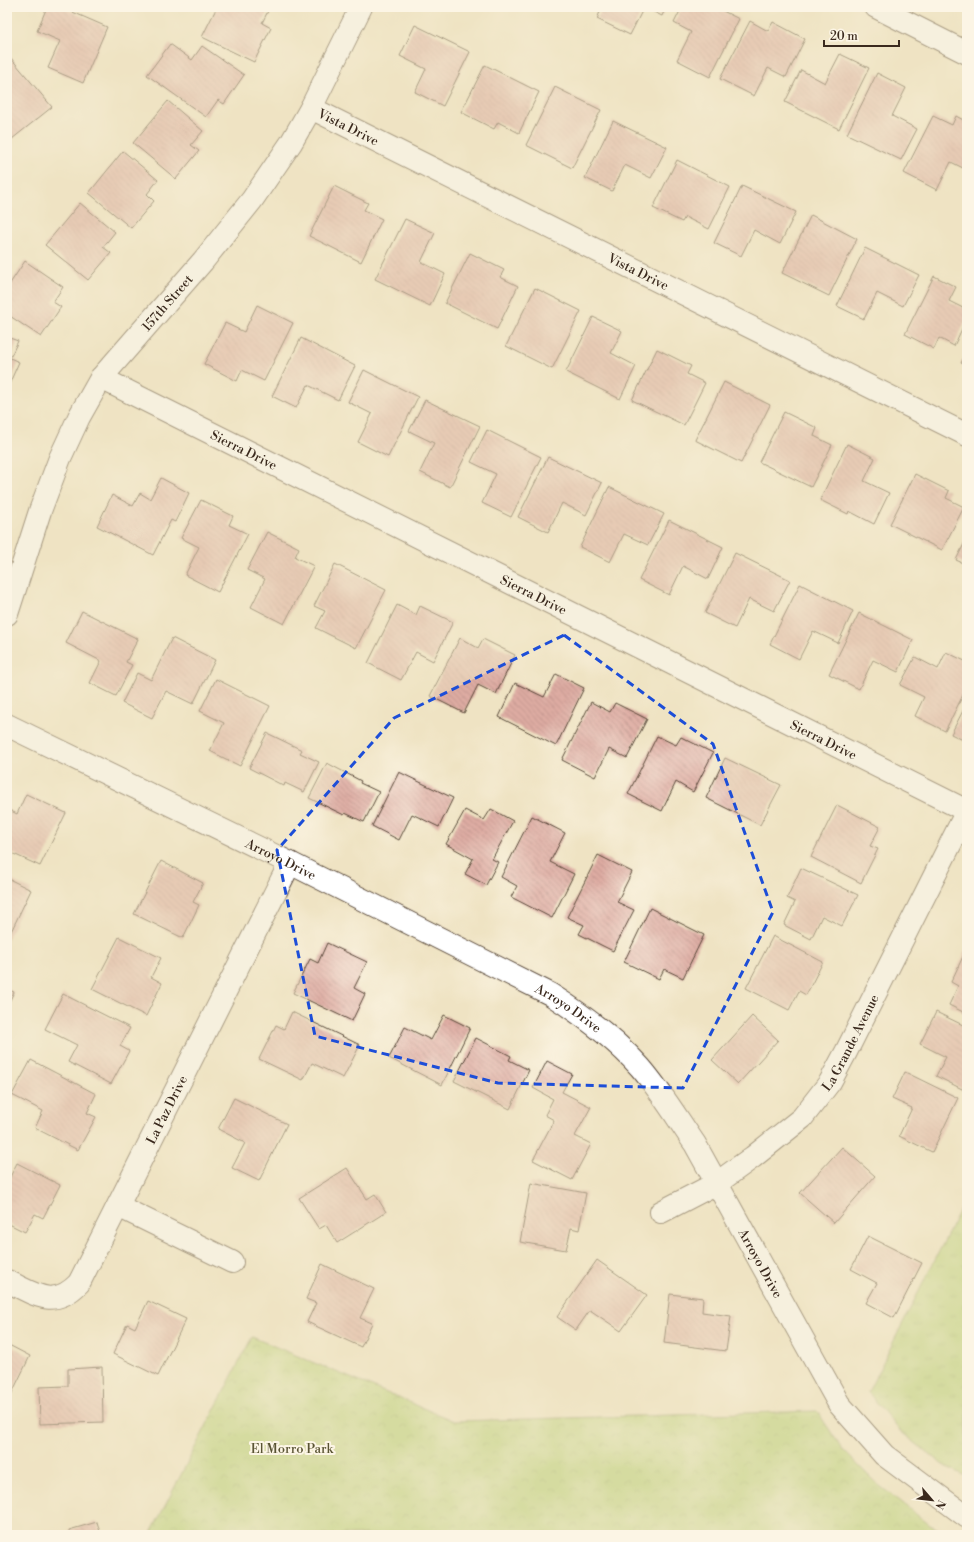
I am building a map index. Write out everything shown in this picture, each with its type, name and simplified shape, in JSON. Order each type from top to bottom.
[{"type":"street","name":"157th Street","points":[[7,614],[40,511],[60,458],[79,417],[101,378],[203,261],[252,200],[291,143],[311,108],[361,7]]},
{"type":"street","points":[[876,7],[909,14],[967,53]]},
{"type":"street","name":"Vista Drive","points":[[311,108],[967,435]]},
{"type":"street","name":"Sierra Drive","points":[[101,378],[967,811]]},
{"type":"street","name":"Arroyo Drive","points":[[7,725],[290,863],[550,994],[578,1011],[611,1038],[640,1068],[668,1104],[695,1144],[839,1404],[884,1455],[956,1502],[967,1517]]},
{"type":"street","name":"La Grande Avenue","points":[[661,1212],[717,1183],[753,1157],[802,1118],[830,1082],[967,811]]},
{"type":"street","name":"La Paz Drive","points":[[7,1280],[28,1291],[49,1299],[70,1292],[79,1283],[290,863]]},
{"type":"street","points":[[118,1206],[232,1262]]},
{"type":"highlighted area","points":[[564,635],[713,744],[773,912],[683,1088],[498,1083],[315,1036],[277,850],[394,718]]},
{"type":"green space","points":[[967,1196],[967,1477],[943,1465],[900,1431],[868,1392]]},
{"type":"green space","name":"El Morro Park","points":[[252,1337],[454,1421],[817,1411],[843,1450],[876,1483],[930,1525],[951,1535],[150,1535]]},
{"type":"building","points":[[47,7],[61,7],[107,27],[83,83],[48,68],[60,41],[37,31]]},
{"type":"building","points":[[217,7],[270,7],[262,23],[271,28],[254,62],[202,37]]},
{"type":"building","points":[[602,7],[644,7],[630,35],[597,19]]},
{"type":"building","points":[[644,7],[666,7],[662,16]]},
{"type":"building","points":[[682,7],[722,7],[721,10],[739,19],[710,77],[677,60],[691,32],[674,23]]},
{"type":"building","points":[[750,21],[768,31],[773,22],[805,39],[786,77],[768,68],[754,96],[720,79]]},
{"type":"building","points":[[415,25],[470,52],[443,106],[415,92],[426,69],[400,56]]},
{"type":"building","points":[[170,44],[192,60],[202,46],[244,75],[224,104],[218,100],[206,117],[147,75]]},
{"type":"building","points":[[840,54],[869,68],[839,129],[785,102],[801,70],[825,83]]},
{"type":"building","points":[[10,57],[52,107],[12,139],[7,133],[7,60]]},
{"type":"building","points":[[485,65],[539,92],[519,133],[498,122],[494,129],[461,112]]},
{"type":"building","points":[[877,73],[906,88],[892,116],[917,129],[901,160],[847,134]]},
{"type":"building","points":[[555,87],[601,110],[572,168],[526,145]]},
{"type":"building","points":[[168,101],[203,131],[191,145],[199,151],[176,179],[133,143]]},
{"type":"building","points":[[933,116],[952,125],[956,116],[967,122],[967,170],[951,162],[937,190],[904,173]]},
{"type":"building","points":[[613,121],[667,147],[651,178],[625,165],[612,191],[585,178]]},
{"type":"building","points":[[123,151],[158,180],[147,194],[154,201],[131,228],[89,193]]},
{"type":"building","points":[[677,160],[730,187],[709,229],[685,217],[682,222],[653,208]]},
{"type":"building","points":[[334,186],[368,203],[364,210],[382,219],[361,262],[309,236]]},
{"type":"building","points":[[742,186],[796,212],[780,244],[754,230],[741,256],[714,243]]},
{"type":"building","points":[[80,203],[115,232],[103,247],[111,253],[88,280],[45,245]]},
{"type":"building","points":[[811,215],[857,239],[829,296],[782,273]]},
{"type":"building","points":[[405,219],[435,233],[421,262],[445,274],[430,306],[375,279]]},
{"type":"building","points":[[865,248],[919,275],[903,306],[877,293],[864,319],[837,306]]},
{"type":"building","points":[[470,253],[504,270],[500,277],[518,286],[497,329],[445,303]]},
{"type":"building","points":[[25,261],[63,287],[53,302],[61,307],[41,337],[7,314],[7,288]]},
{"type":"building","points":[[934,276],[956,287],[949,301],[967,310],[967,318],[954,346],[939,338],[934,349],[905,334]]},
{"type":"building","points":[[535,288],[581,311],[552,369],[506,346]]},
{"type":"building","points":[[257,305],[293,323],[264,381],[242,370],[237,381],[204,364],[225,323],[244,332]]},
{"type":"building","points":[[593,317],[622,331],[611,353],[636,366],[620,399],[566,372]]},
{"type":"building","points":[[7,337],[18,341],[10,358],[19,362],[7,389]]},
{"type":"building","points":[[301,338],[355,366],[338,400],[308,385],[296,408],[272,396]]},
{"type":"building","points":[[657,349],[691,366],[687,374],[705,383],[684,425],[632,400]]},
{"type":"building","points":[[967,352],[967,366],[961,363]]},
{"type":"building","points":[[364,370],[418,397],[388,457],[358,442],[372,414],[348,402]]},
{"type":"building","points":[[724,382],[770,405],[741,463],[695,440]]},
{"type":"building","points":[[425,400],[480,426],[450,487],[420,472],[434,443],[409,431]]},
{"type":"building","points":[[784,412],[817,428],[814,436],[832,445],[811,487],[759,462]]},
{"type":"building","points":[[487,430],[541,457],[511,517],[482,503],[496,474],[471,462]]},
{"type":"building","points":[[847,444],[875,458],[864,481],[889,493],[874,524],[849,511],[848,514],[820,500]]},
{"type":"building","points":[[548,457],[602,483],[586,515],[562,503],[548,532],[518,517]]},
{"type":"building","points":[[915,474],[949,491],[946,498],[964,507],[942,550],[890,524]]},
{"type":"building","points":[[161,478],[189,493],[175,522],[171,520],[153,555],[97,526],[112,495],[133,506],[140,493],[150,499]]},
{"type":"building","points":[[609,487],[664,514],[648,545],[624,534],[610,562],[580,547]]},
{"type":"building","points":[[201,500],[233,516],[229,525],[248,534],[218,592],[185,575],[199,547],[181,538]]},
{"type":"building","points":[[669,520],[723,547],[708,579],[683,566],[669,595],[639,580]]},
{"type":"building","points":[[267,532],[299,548],[295,557],[314,566],[284,624],[251,607],[265,579],[247,570]]},
{"type":"building","points":[[967,538],[967,565],[956,560]]},
{"type":"building","points":[[735,553],[790,580],[774,611],[749,599],[735,628],[705,613]]},
{"type":"building","points":[[335,564],[386,590],[356,648],[316,628],[325,611],[314,606]]},
{"type":"building","points":[[800,584],[853,611],[838,643],[813,631],[799,659],[770,644]]},
{"type":"building","points":[[397,605],[416,615],[420,606],[453,622],[433,661],[416,652],[401,680],[368,663]]},
{"type":"building","points":[[82,611],[138,639],[126,662],[132,665],[116,696],[90,683],[101,661],[66,643]]},
{"type":"building","points":[[859,613],[913,640],[898,672],[873,660],[859,689],[829,674]]},
{"type":"building","points":[[172,638],[215,660],[193,704],[166,691],[152,718],[122,703],[137,673],[151,680]]},
{"type":"building","points":[[460,638],[478,648],[483,639],[515,655],[496,694],[478,685],[464,713],[430,696]]},
{"type":"building","points":[[946,652],[967,662],[967,687],[945,731],[915,716],[924,697],[900,685],[915,657],[938,669]]},
{"type":"building","points":[[556,674],[584,688],[556,746],[499,717],[515,683],[544,697]]},
{"type":"building","points":[[216,679],[270,706],[240,766],[210,751],[224,723],[200,711]]},
{"type":"building","points":[[591,702],[610,712],[615,703],[647,719],[627,758],[609,749],[595,777],[562,760]]},
{"type":"building","points":[[967,703],[967,742],[951,734]]},
{"type":"building","points":[[267,733],[302,750],[300,753],[319,762],[304,792],[285,783],[284,786],[249,768]]},
{"type":"building","points":[[657,736],[676,745],[681,737],[713,753],[693,792],[676,782],[662,811],[628,794]]},
{"type":"building","points":[[725,758],[781,785],[760,825],[706,798]]},
{"type":"building","points":[[327,763],[361,781],[360,783],[379,792],[364,822],[345,813],[344,815],[309,798]]},
{"type":"building","points":[[399,772],[453,798],[439,827],[412,814],[399,840],[372,826]]},
{"type":"building","points":[[26,794],[66,813],[40,866],[7,851],[7,815],[9,810],[17,814]]},
{"type":"building","points":[[837,805],[880,827],[870,846],[878,849],[861,883],[811,857]]},
{"type":"building","points":[[491,809],[513,821],[492,859],[498,862],[486,885],[465,874],[473,859],[446,844],[465,810],[484,820]]},
{"type":"building","points":[[532,816],[565,833],[550,862],[574,874],[552,918],[511,897],[517,886],[501,877]]},
{"type":"building","points":[[598,855],[632,872],[617,902],[634,910],[613,951],[579,934],[584,925],[567,917]]},
{"type":"building","points":[[161,861],[203,883],[193,902],[199,905],[183,938],[134,914]]},
{"type":"building","points":[[801,868],[858,895],[842,926],[822,916],[811,939],[784,925],[795,902],[787,898]]},
{"type":"building","points":[[7,878],[31,890],[7,940]]},
{"type":"building","points":[[650,908],[704,935],[683,978],[664,969],[659,979],[624,962]]},
{"type":"building","points":[[773,936],[823,962],[806,995],[799,991],[789,1010],[746,988]]},
{"type":"building","points":[[119,937],[161,958],[151,977],[162,983],[146,1016],[92,989]]},
{"type":"building","points":[[327,943],[367,962],[354,988],[365,994],[352,1021],[293,993],[310,959],[318,963]]},
{"type":"building","points":[[967,948],[967,1014],[949,1005],[958,986],[951,982]]},
{"type":"building","points":[[7,989],[14,992],[7,1006]]},
{"type":"building","points":[[63,994],[130,1028],[120,1046],[129,1051],[111,1084],[68,1062],[77,1045],[45,1029]]},
{"type":"building","points":[[292,1012],[360,1045],[343,1078],[312,1063],[303,1080],[259,1059],[276,1025],[284,1029]]},
{"type":"building","points":[[936,1012],[967,1027],[967,1084],[964,1090],[936,1076],[946,1057],[920,1044]]},
{"type":"building","points":[[444,1015],[470,1028],[442,1085],[389,1058],[405,1027],[431,1040]]},
{"type":"building","points":[[752,1016],[778,1040],[738,1084],[712,1060]]},
{"type":"building","points":[[476,1038],[511,1056],[509,1060],[529,1070],[510,1109],[454,1081]]},
{"type":"building","points":[[31,1060],[96,1094],[87,1113],[96,1117],[78,1150],[35,1128],[43,1111],[12,1095]]},
{"type":"building","points":[[547,1061],[572,1074],[562,1092],[591,1107],[575,1136],[591,1144],[572,1180],[533,1160],[554,1120],[545,1115],[553,1099],[533,1088]]},
{"type":"building","points":[[905,1072],[958,1098],[932,1152],[899,1136],[912,1108],[892,1099]]},
{"type":"building","points":[[234,1098],[287,1124],[259,1181],[232,1168],[245,1143],[218,1129]]},
{"type":"building","points":[[842,1147],[875,1176],[834,1223],[800,1193]]},
{"type":"building","points":[[17,1163],[60,1185],[43,1218],[35,1214],[25,1232],[7,1223],[7,1178],[9,1179]]},
{"type":"building","points":[[347,1168],[367,1199],[375,1194],[386,1212],[337,1243],[326,1225],[319,1229],[299,1198]]},
{"type":"building","points":[[531,1183],[586,1193],[579,1230],[571,1228],[566,1250],[520,1242]]},
{"type":"building","points":[[868,1236],[922,1263],[894,1318],[866,1303],[877,1283],[851,1269]]},
{"type":"building","points":[[597,1260],[647,1295],[621,1331],[590,1310],[576,1330],[557,1317]]},
{"type":"building","points":[[322,1264],[374,1289],[360,1318],[372,1323],[361,1347],[307,1322],[316,1303],[306,1299]]},
{"type":"building","points":[[670,1294],[703,1298],[702,1312],[731,1316],[726,1351],[664,1343]]},
{"type":"building","points":[[148,1301],[186,1319],[158,1376],[113,1354],[127,1324],[135,1328]]},
{"type":"building","points":[[7,1344],[30,1356],[10,1397],[7,1395]]},
{"type":"building","points":[[102,1367],[103,1422],[40,1424],[39,1387],[68,1386],[68,1369]]},
{"type":"building","points":[[97,1522],[101,1535],[70,1535],[69,1530]]}]
